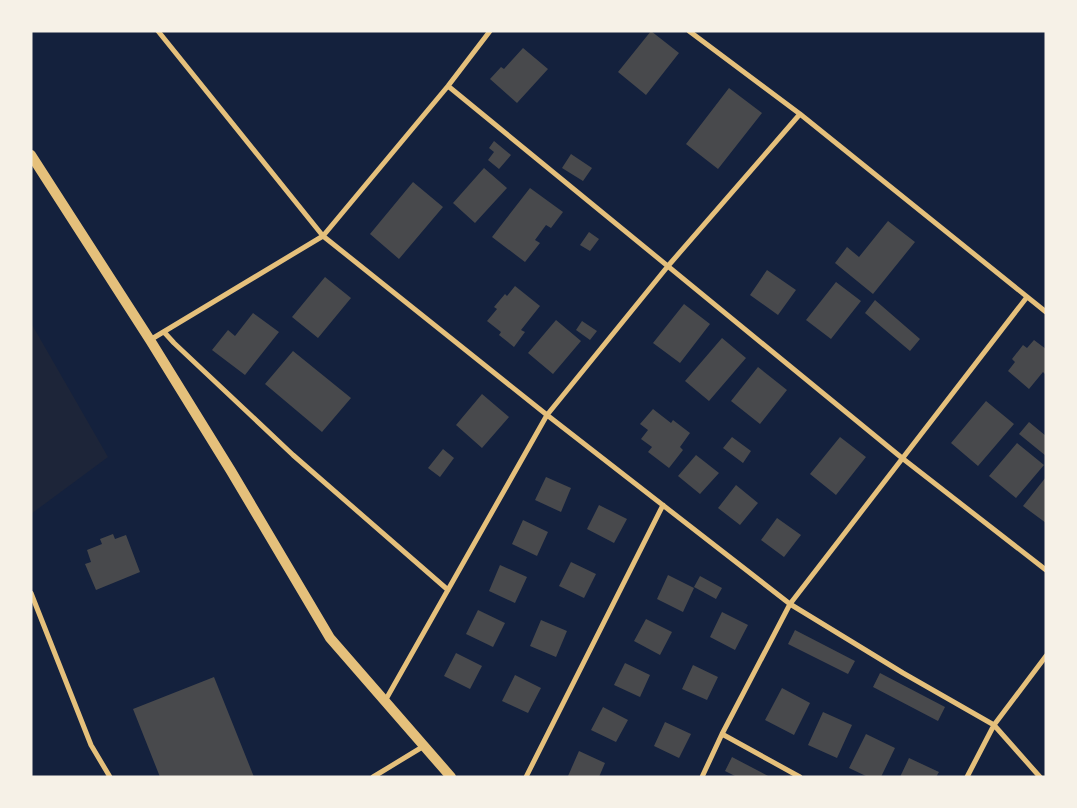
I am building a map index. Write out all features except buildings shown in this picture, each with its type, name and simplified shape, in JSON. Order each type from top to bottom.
[{"type":"main road","points":[[31,155],[150,340],[231,471],[330,638],[451,777]]},
{"type":"street","points":[[158,31],[322,236],[547,416],[790,604],[903,673],[994,724],[1040,777]]},
{"type":"street","points":[[150,340],[322,236],[448,86],[490,31]]},
{"type":"street","points":[[689,31],[800,114],[1046,312]]},
{"type":"street","points":[[448,86],[902,458],[1046,570]]},
{"type":"street","points":[[385,701],[547,416],[668,266],[800,114]]},
{"type":"street","points":[[702,777],[722,734],[790,604],[1027,296]]},
{"type":"street","points":[[164,332],[174,344],[294,454],[448,590]]},
{"type":"street","points":[[526,777],[662,505]]},
{"type":"street","points":[[31,593],[92,745],[110,777]]},
{"type":"street","points":[[967,777],[994,724],[1046,656]]},
{"type":"street","points":[[722,734],[800,777]]},
{"type":"street","points":[[373,777],[424,746]]},
{"type":"shaded area","points":[[31,323],[108,457],[31,514]]}]
